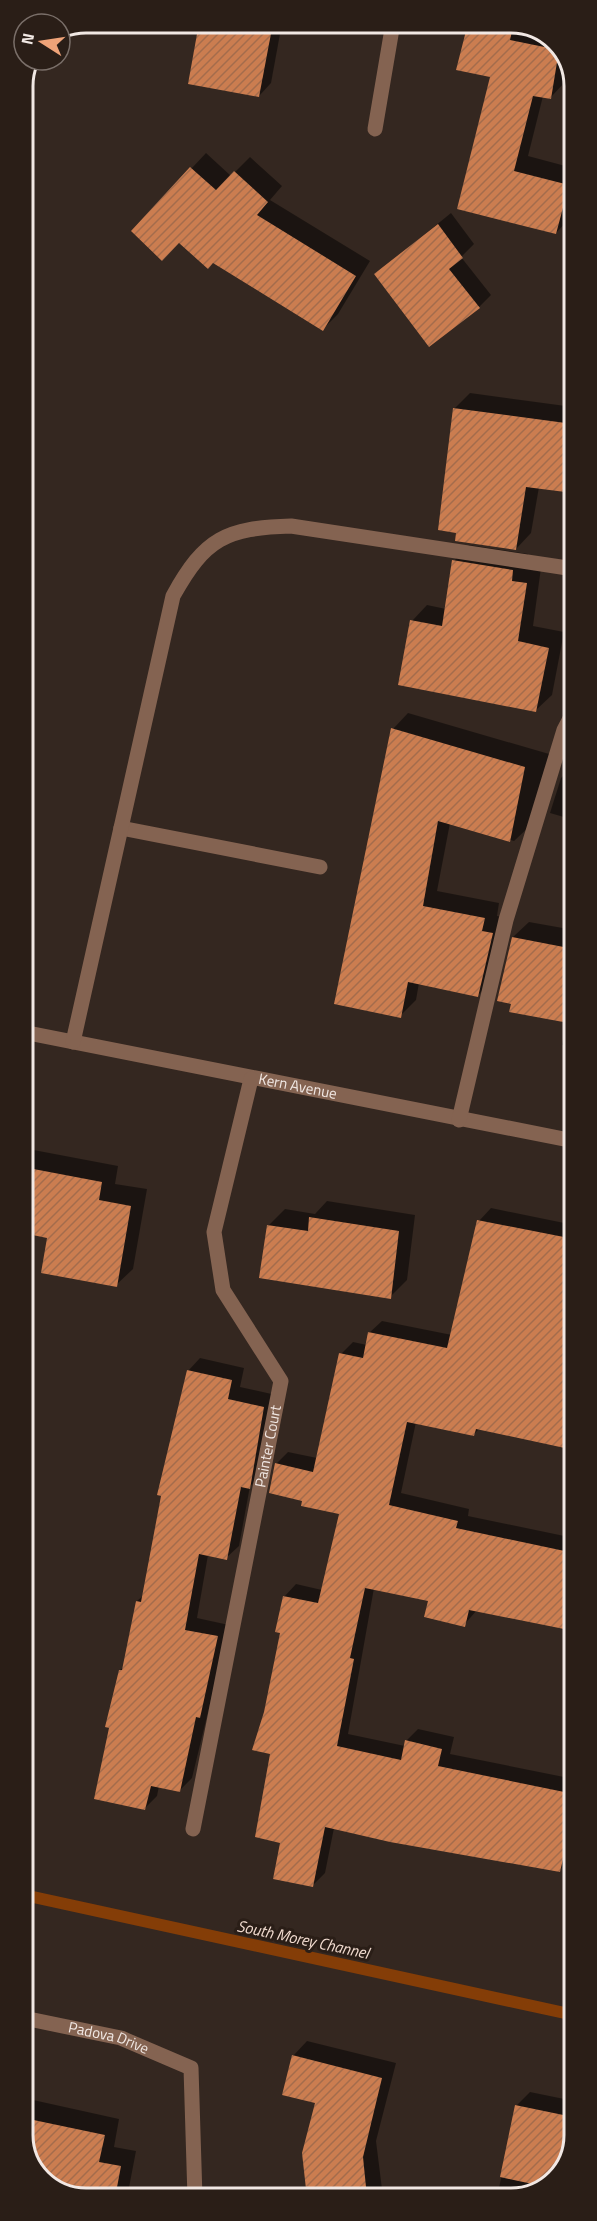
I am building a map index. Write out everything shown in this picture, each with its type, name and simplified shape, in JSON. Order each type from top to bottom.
[{"type":"street","points":[[375,129],[391,33]]},
{"type":"street","points":[[73,1042],[173,596],[191,564],[220,538],[253,527],[291,526],[564,568]]},
{"type":"street","points":[[459,1120],[506,920],[564,730]]},
{"type":"street","points":[[121,828],[320,867]]},
{"type":"street","name":"Kern Avenue","points":[[33,1034],[564,1139]]},
{"type":"street","name":"Painter Court","points":[[193,1829],[281,1381],[223,1290],[214,1232],[251,1079]]},
{"type":"street","name":"Padova Drive","points":[[33,2020],[121,2038],[191,2068],[195,2188]]},
{"type":"building","points":[[197,33],[271,33],[259,97],[188,84]]},
{"type":"building","points":[[465,33],[512,33],[510,40],[547,48],[557,60],[551,99],[533,96],[514,171],[564,184],[564,204],[556,234],[457,209],[490,77],[456,70]]},
{"type":"building","points":[[190,167],[216,190],[234,171],[268,202],[257,215],[356,276],[323,331],[213,263],[208,269],[179,243],[162,261],[131,231]]},
{"type":"building","points":[[438,224],[463,258],[449,269],[480,308],[429,347],[374,274]]},
{"type":"building","points":[[453,408],[564,423],[564,492],[526,487],[516,550],[455,541],[456,533],[438,530]]},
{"type":"building","points":[[452,560],[513,570],[512,581],[527,583],[518,641],[549,648],[536,712],[398,685],[410,620],[442,626]]},
{"type":"building","points":[[391,728],[525,767],[510,842],[438,821],[423,906],[485,918],[482,931],[493,933],[478,997],[408,982],[401,1018],[334,1004]]},
{"type":"building","points":[[512,937],[564,947],[564,1022],[509,1012],[511,1004],[497,1001]]},
{"type":"building","points":[[33,1169],[102,1182],[99,1200],[131,1206],[117,1287],[41,1273],[47,1238],[33,1235]]},
{"type":"building","points":[[309,1217],[399,1231],[391,1299],[259,1278],[267,1225],[308,1231]]},
{"type":"building","points":[[477,1220],[564,1237],[564,1448],[476,1429],[474,1436],[407,1422],[389,1505],[458,1521],[456,1528],[564,1551],[564,1629],[469,1610],[465,1627],[424,1617],[428,1601],[365,1588],[350,1658],[354,1659],[337,1746],[401,1760],[405,1740],[442,1749],[438,1766],[564,1792],[564,1855],[560,1872],[390,1842],[325,1827],[313,1887],[273,1879],[280,1843],[255,1837],[270,1754],[252,1750],[264,1712],[280,1633],[275,1632],[283,1596],[318,1603],[339,1514],[301,1506],[302,1501],[269,1493],[275,1463],[313,1472],[339,1353],[363,1358],[368,1332],[447,1348]]},
{"type":"building","points":[[187,1370],[232,1380],[228,1399],[264,1407],[250,1489],[241,1487],[227,1560],[199,1554],[185,1630],[218,1636],[200,1718],[196,1717],[180,1792],[151,1786],[145,1810],[94,1799],[109,1728],[105,1727],[119,1670],[122,1670],[136,1601],[141,1602],[161,1496],[157,1495]]},
{"type":"building","points":[[292,2055],[382,2078],[363,2157],[366,2188],[306,2188],[302,2153],[315,2103],[282,2095]]},
{"type":"building","points":[[515,2105],[564,2115],[564,2142],[551,2170],[532,2184],[500,2177]]},
{"type":"building","points":[[33,2120],[105,2135],[99,2162],[121,2166],[117,2188],[83,2188],[66,2184],[51,2175],[40,2161],[34,2145]]},
{"type":"waterway","name":"South Morey Channel","points":[[33,1897],[564,2013]]}]
